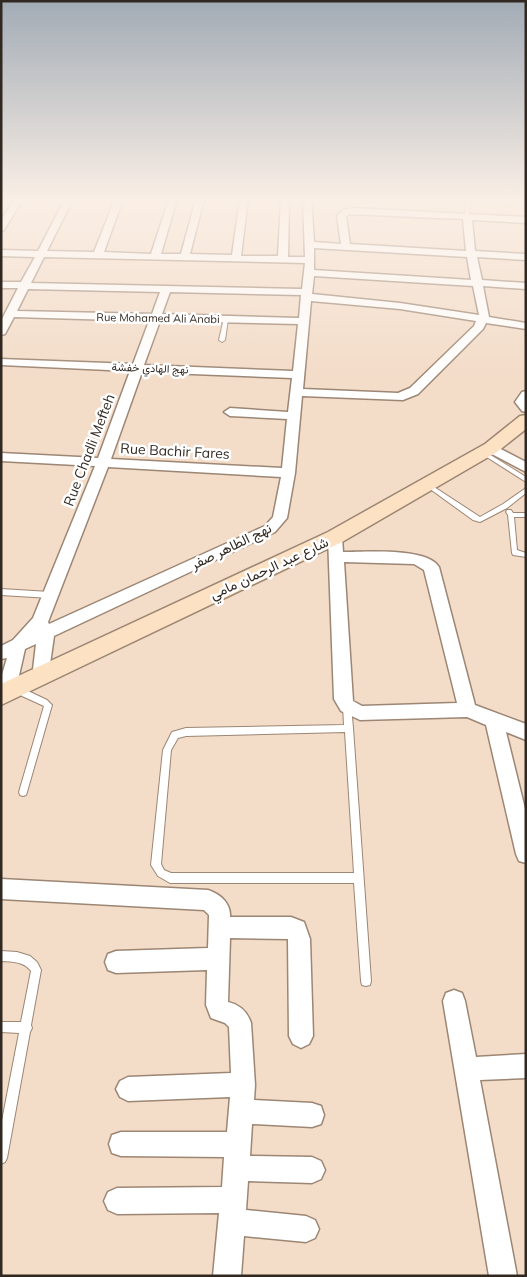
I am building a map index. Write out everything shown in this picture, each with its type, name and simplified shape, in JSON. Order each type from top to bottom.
[{"type":"street","points":[[1,332],[40,259]]},
{"type":"street","points":[[226,259],[283,260],[310,266],[478,284],[526,286]]},
{"type":"street","name":"نهج الطاهر صفر","points":[[43,628],[270,529],[280,518],[288,474],[308,295],[310,259]]},
{"type":"street","points":[[297,392],[399,397],[406,396],[414,391],[479,327],[484,317],[472,259]]},
{"type":"street","points":[[1,285],[308,295],[484,317],[526,326]]},
{"type":"street","name":"Rue Chadli Mefteh","points":[[43,628],[50,595],[103,463],[166,289]]},
{"type":"street","name":"Rue Mohamed Ali Anabi","points":[[1,305],[13,310],[155,318],[304,321]]},
{"type":"street","points":[[484,317],[526,317]]},
{"type":"street","name":"نهج الهادي خفشة","points":[[1,362],[298,375]]},
{"type":"street","points":[[526,395],[521,402],[526,408]]},
{"type":"street","points":[[230,412],[294,416]]},
{"type":"street","name":"شارع عبد الرحمان مامي","points":[[9,692],[336,547],[523,426]]},
{"type":"street","points":[[487,450],[526,468]]},
{"type":"street","name":"Rue Bachir Fares","points":[[1,457],[288,474]]},
{"type":"street","points":[[468,710],[431,567],[422,561],[414,559],[336,547],[343,699],[347,706],[360,713],[468,710],[526,732]]},
{"type":"street","points":[[1,653],[18,646],[43,628]]},
{"type":"street","points":[[40,678],[43,628]]},
{"type":"street","points":[[9,692],[18,646]]},
{"type":"street","points":[[494,720],[526,854]]},
{"type":"street","points":[[1,889],[208,900],[220,911],[217,1005],[219,1010],[232,1014],[240,1024],[243,1085],[227,1276]]},
{"type":"street","points":[[220,927],[291,928],[296,930],[299,939],[301,1036]]},
{"type":"street","points":[[116,962],[219,959]]},
{"type":"street","points":[[454,1001],[503,1276]]},
{"type":"street","points":[[466,1070],[526,1066]]},
{"type":"street","points":[[128,1089],[243,1085]]},
{"type":"street","points":[[241,1111],[312,1115]]},
{"type":"street","points":[[121,1144],[237,1157],[312,1170]]},
{"type":"street","points":[[117,1201],[232,1211],[306,1229]]},
{"type":"lane","points":[[222,340],[226,319]]},
{"type":"lane","points":[[487,450],[526,480]]},
{"type":"lane","points":[[428,486],[480,520],[486,519],[526,490]]},
{"type":"lane","points":[[505,506],[510,515],[515,553],[526,555]]},
{"type":"lane","points":[[510,515],[526,515]]},
{"type":"lane","points":[[1,592],[50,595]]},
{"type":"lane","points":[[9,692],[27,696],[48,705],[23,792]]},
{"type":"lane","points":[[347,706],[366,981]]},
{"type":"lane","points":[[349,728],[186,732],[175,735],[167,750],[156,865],[161,873],[170,878],[359,878]]},
{"type":"lane","points":[[1,956],[24,957],[32,961],[36,970],[27,1028],[6,1104],[1,1158]]},
{"type":"lane","points":[[1,1027],[27,1028]]}]
